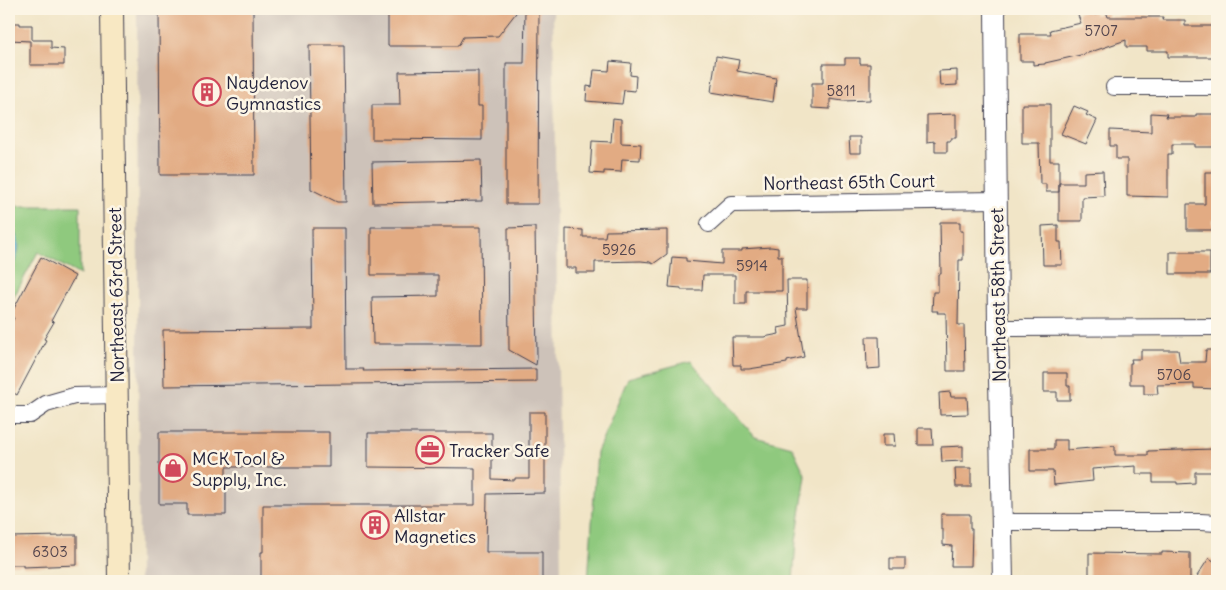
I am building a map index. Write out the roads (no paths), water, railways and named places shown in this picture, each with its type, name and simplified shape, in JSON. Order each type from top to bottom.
[{"type":"main road","name":"Northeast 63rd Street","points":[[112,9],[119,581]]},
{"type":"street","name":"Northeast 58th Street","points":[[996,9],[998,328],[1003,581]]},
{"type":"street","points":[[1114,87],[1217,87]]},
{"type":"street","name":"Northeast 65th Court","points":[[710,224],[731,204],[997,200]]},
{"type":"street","points":[[998,328],[1217,327]]},
{"type":"street","points":[[9,415],[30,415],[46,404],[74,396],[117,395]]},
{"type":"street","points":[[1002,522],[1201,522],[1217,524]]},
{"type":"water","points":[[9,226],[17,238],[18,249],[9,274]]},
{"type":"place","name":"Naydenov Gymnastics","points":[[207,92]]},
{"type":"place","name":"Tracker Safe","points":[[430,450]]},
{"type":"place","name":"MCK Tool & Supply, Inc.","points":[[173,468]]},
{"type":"place","name":"Allstar Magnetics","points":[[375,525]]}]
